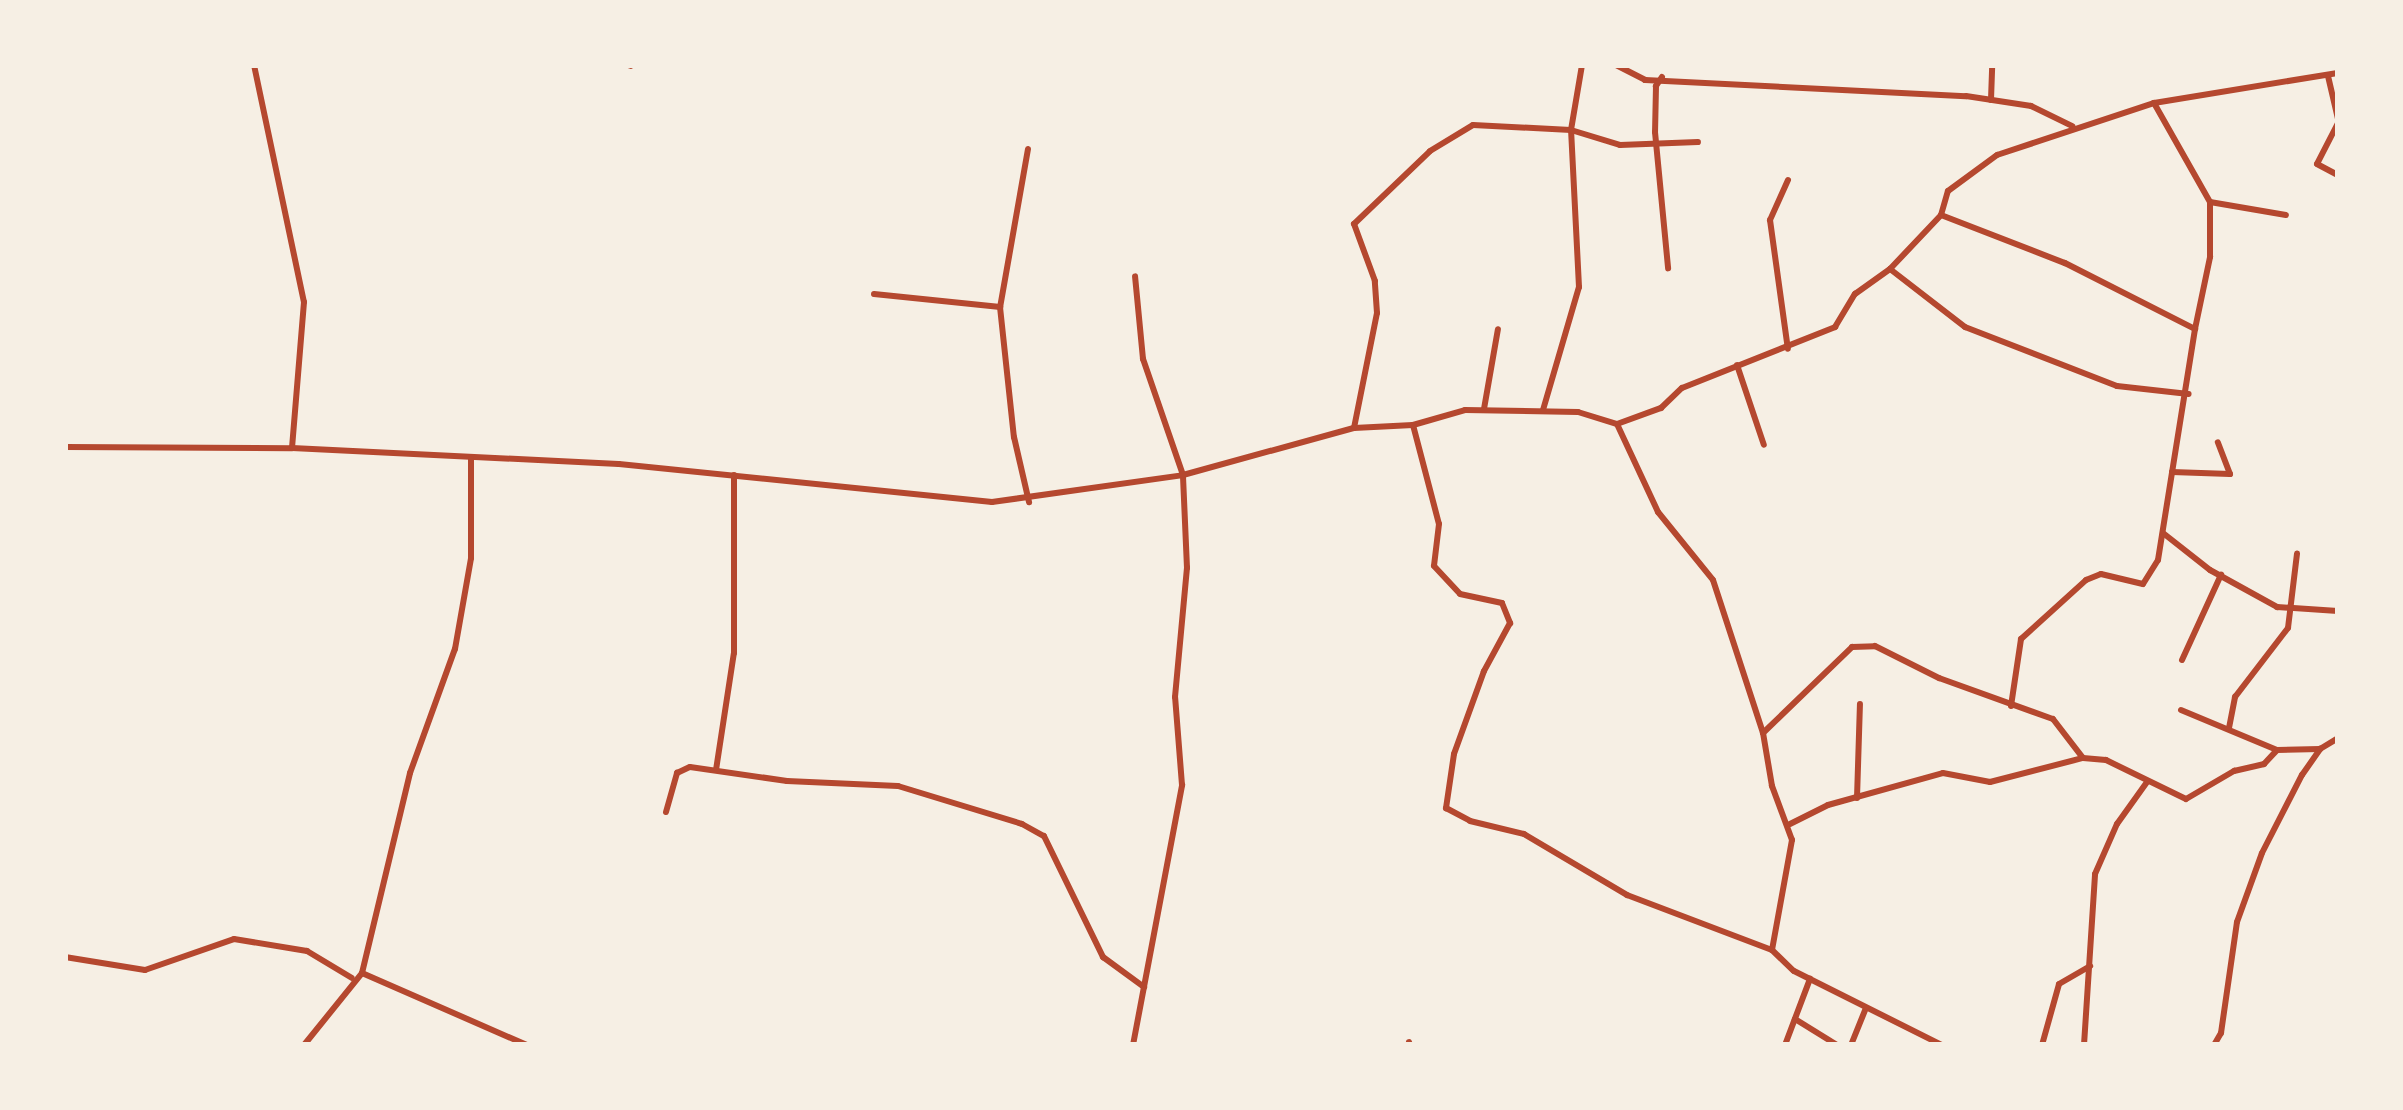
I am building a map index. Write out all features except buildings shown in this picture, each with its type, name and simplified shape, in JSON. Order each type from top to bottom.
[{"type":"street","points":[[254,65],[304,302],[292,448]]},
{"type":"street","points":[[1543,410],[1579,287],[1572,130],[1582,65]]},
{"type":"street","points":[[1616,65],[1645,80],[1663,76],[1991,100],[2031,106],[2072,126]]},
{"type":"street","points":[[1991,100],[1992,65]]},
{"type":"street","points":[[1617,424],[1660,408],[1682,388],[1835,327],[1856,294],[1890,269],[1940,215],[1948,190],[1997,154],[2154,102],[2338,74]]},
{"type":"street","points":[[1663,76],[1656,86],[1668,268]]},
{"type":"street","points":[[2328,76],[2338,121],[2317,164],[2338,175]]},
{"type":"street","points":[[2011,706],[2020,639],[2086,580],[2124,576],[2143,584],[2158,560],[2210,257],[2210,202],[2154,102]]},
{"type":"street","points":[[1354,428],[1377,314],[1375,281],[1356,218],[1459,128],[1572,130],[1620,145],[1698,142]]},
{"type":"street","points":[[1028,148],[1000,306],[1014,438],[1029,502]]},
{"type":"street","points":[[1788,180],[1770,220],[1788,348]]},
{"type":"street","points":[[2210,202],[2286,215]]},
{"type":"street","points":[[1940,215],[2065,263],[2195,329]]},
{"type":"street","points":[[1890,269],[1964,327],[2118,386],[2189,394]]},
{"type":"street","points":[[1134,1045],[1170,873],[1183,773],[1175,697],[1187,568],[1183,475],[1143,359],[1135,276]]},
{"type":"street","points":[[874,294],[1000,306]]},
{"type":"street","points":[[1484,410],[1498,329]]},
{"type":"street","points":[[1737,365],[1764,444]]},
{"type":"street","points":[[65,446],[292,448],[734,475],[926,500],[1029,502],[1183,475],[1354,428],[1413,425],[1484,410],[1602,416],[1617,424],[1658,512],[1713,580],[1763,734],[1772,786],[1790,824],[1791,868],[1772,950]]},
{"type":"street","points":[[1413,425],[1439,524],[1434,566],[1460,594],[1502,603],[1510,624],[1484,671],[1454,754],[1446,808],[1470,821],[1524,834],[1627,895],[1772,950],[1810,979],[1942,1045]]},
{"type":"street","points":[[2172,472],[2230,474],[2218,442]]},
{"type":"street","points":[[362,974],[400,810],[454,649],[470,558],[470,459]]},
{"type":"street","points":[[716,770],[734,653],[734,475]]},
{"type":"street","points":[[2163,533],[2221,575],[2291,609],[2338,610]]},
{"type":"street","points":[[2230,728],[2235,697],[2288,628],[2298,554]]},
{"type":"street","points":[[2182,660],[2221,575]]},
{"type":"street","points":[[1763,734],[1862,644],[2053,720],[2082,758]]},
{"type":"street","points":[[1856,798],[1860,704]]},
{"type":"street","points":[[2181,710],[2277,750],[2320,749]]},
{"type":"street","points":[[2214,1045],[2222,1033],[2238,922],[2262,853],[2320,749],[2338,738]]},
{"type":"street","points":[[1790,824],[1856,798],[1943,773],[1990,782],[2082,758],[2106,760],[2186,799],[2234,771],[2264,764],[2277,750]]},
{"type":"street","points":[[666,812],[682,768],[787,782],[898,786],[1034,829],[1044,836],[1103,957],[1144,987]]},
{"type":"street","points":[[2084,1045],[2095,874],[2117,824],[2146,782]]},
{"type":"street","points":[[65,958],[145,970],[216,940],[234,939],[307,951],[353,978]]},
{"type":"street","points":[[2042,1045],[2059,984],[2090,966]]},
{"type":"street","points":[[304,1045],[353,978],[362,974],[528,1045]]},
{"type":"street","points":[[1785,1045],[1810,979]]},
{"type":"street","points":[[1851,1045],[1866,1008]]},
{"type":"street","points":[[1796,1019],[1837,1045]]}]
